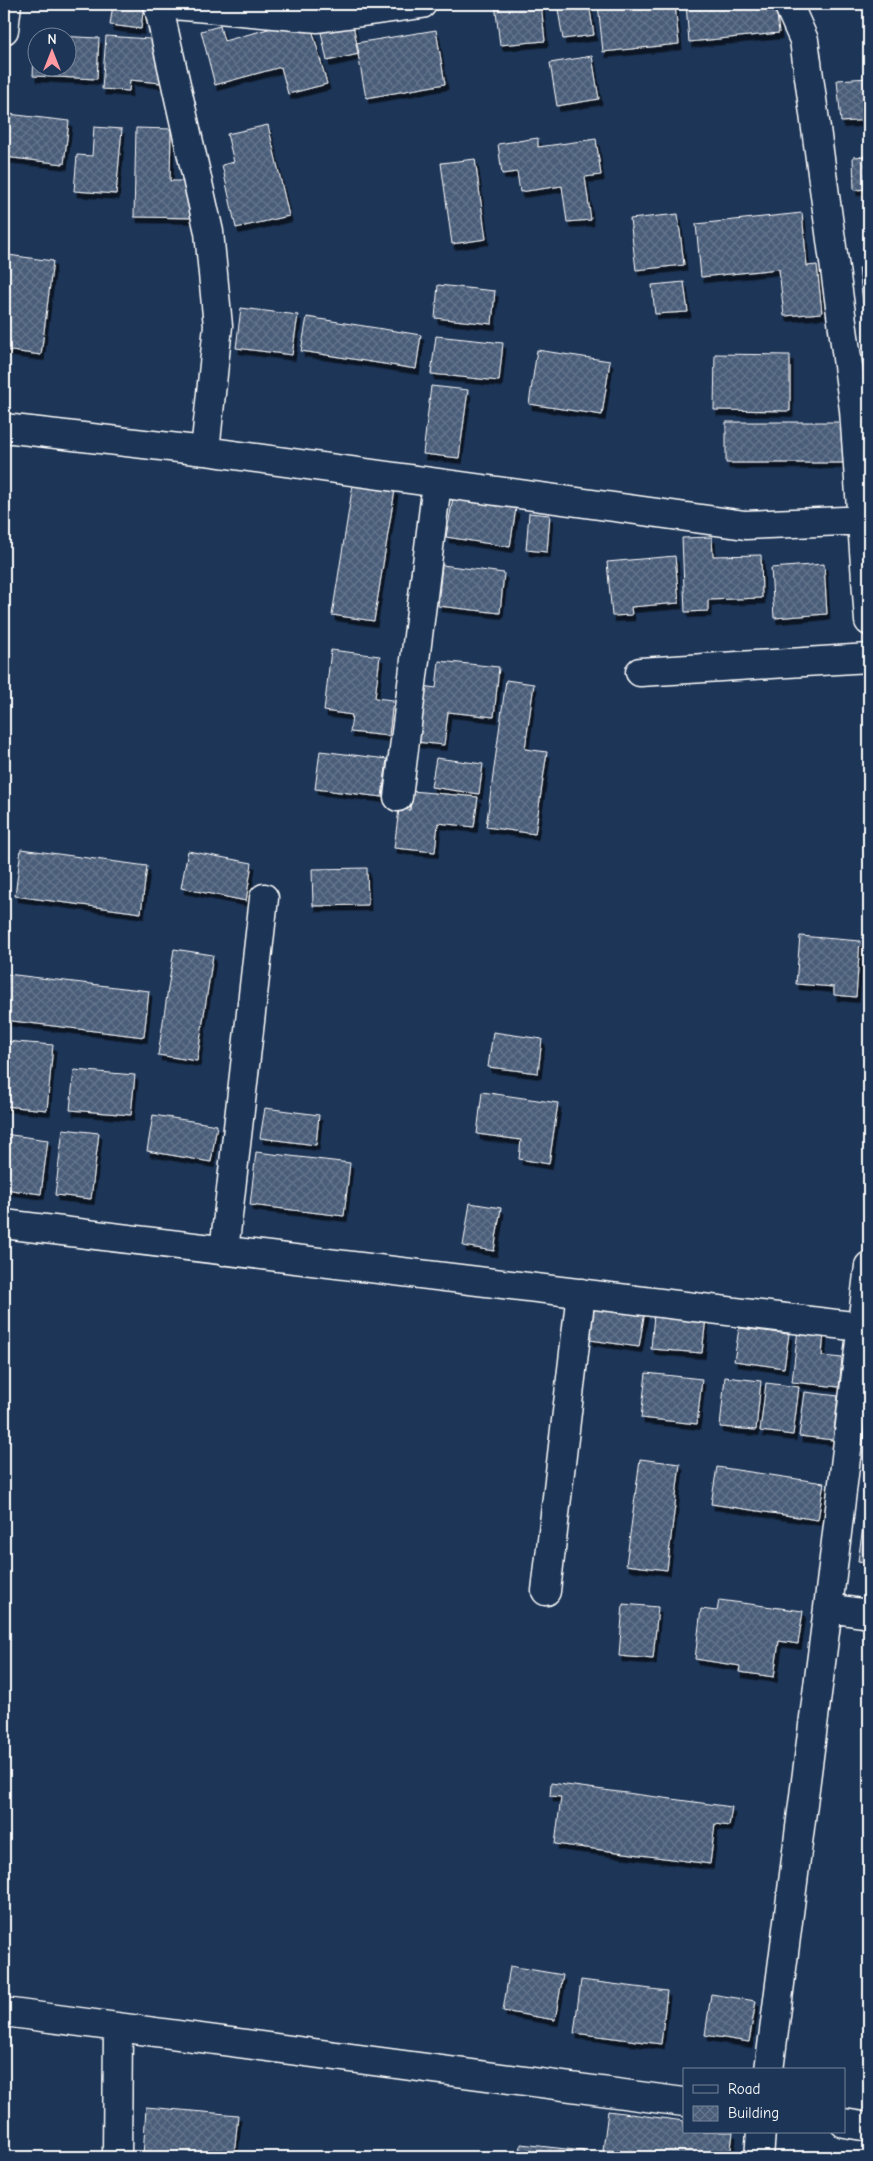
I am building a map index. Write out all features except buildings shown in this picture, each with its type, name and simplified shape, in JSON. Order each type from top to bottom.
[{"type":"street","points":[[4,30],[7,4]]},
{"type":"street","points":[[158,4],[209,232],[218,326],[205,451]]},
{"type":"street","points":[[162,4],[318,18],[422,4]]},
{"type":"street","points":[[788,4],[804,40],[854,410],[865,520],[869,621]]},
{"type":"street","points":[[4,428],[205,451],[745,525],[865,520]]},
{"type":"street","points":[[398,797],[437,483]]},
{"type":"street","points":[[640,672],[869,658]]},
{"type":"street","points":[[224,1251],[264,898]]},
{"type":"street","points":[[4,1224],[866,1328]]},
{"type":"street","points":[[769,2068],[866,1328],[869,1266]]},
{"type":"street","points":[[546,1591],[581,1293]]},
{"type":"street","points":[[828,1608],[869,1614]]},
{"type":"street","points":[[4,2012],[683,2102]]},
{"type":"street","points":[[117,2157],[118,2028]]},
{"type":"street","points":[[846,2123],[869,2127]]},
{"type":"street","points":[[759,2157],[762,2134]]}]
